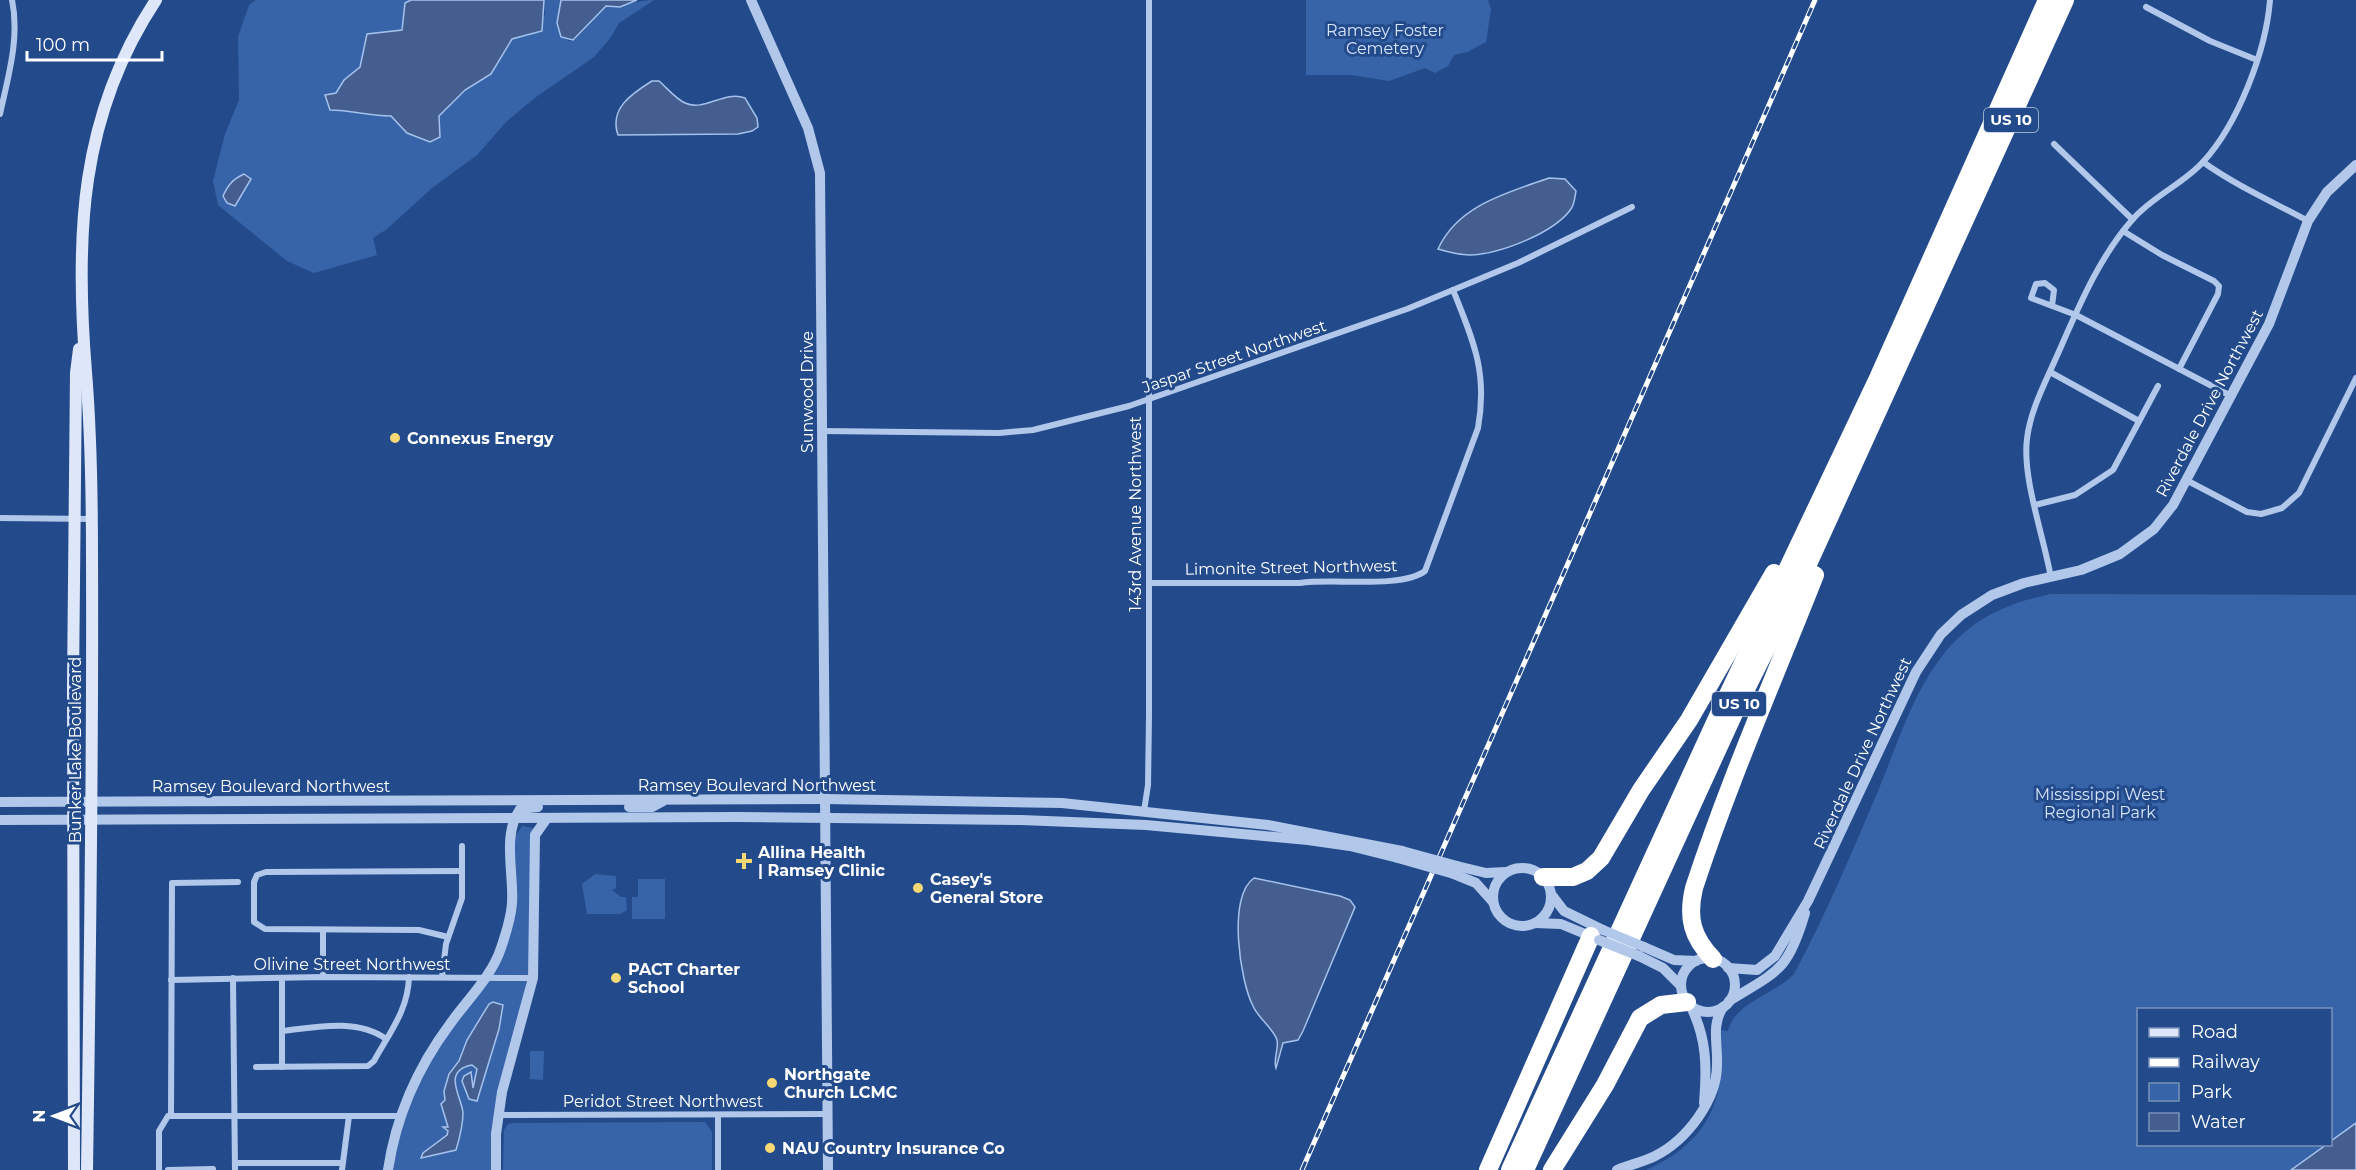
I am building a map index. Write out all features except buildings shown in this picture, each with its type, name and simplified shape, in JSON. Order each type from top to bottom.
[{"type":"highway","name":"US 10","points":[[1510,1170],[1724,703],[1831,480],[2047,0]]},
{"type":"highway","name":"US 10","points":[[1525,1170],[1736,709],[1803,575],[2065,0]]},
{"type":"highway","points":[[1713,963],[1699,944],[1691,926],[1690,904],[1694,888],[1768,687],[1792,635],[1866,438]]},
{"type":"highway","points":[[1543,877],[1573,877],[1587,871],[1601,858],[1641,790],[1695,711],[1831,480]]},
{"type":"highway","points":[[1488,1170],[1598,935]]},
{"type":"highway","points":[[1552,1170],[1605,1085],[1640,1018],[1661,1005],[1686,998]]},
{"type":"main road","name":"Bunker Lake Boulevard","points":[[74,1170],[74,519],[76,373],[81,330],[81,232],[92,156],[116,79],[156,0]]},
{"type":"main road","name":"Bunker Lake Boulevard","points":[[81,330],[86,373],[91,519],[92,819],[87,1170]]},
{"type":"street","points":[[0,114],[13,51],[12,0]]},
{"type":"street","name":"Sunwood Drive","points":[[751,0],[808,128],[819,162],[822,218],[828,1170]]},
{"type":"street","name":"143rd Avenue Northwest","points":[[1144,811],[1148,772],[1149,0]]},
{"type":"street","points":[[2051,578],[2035,505],[2026,440],[2032,418],[2050,372],[2104,259],[2132,219],[2203,162],[2228,126],[2257,60],[2266,30],[2270,0]]},
{"type":"street","points":[[2146,7],[2210,42],[2257,60]]},
{"type":"street","points":[[2054,144],[2132,219]]},
{"type":"street","points":[[2203,162],[2235,184],[2270,199],[2308,221]]},
{"type":"street","name":"Riverdale Drive Northwest","points":[[1713,963],[1757,970],[1771,961],[1808,902],[1916,672],[1932,645],[1961,615],[1992,595],[2010,588],[2097,565],[2132,547],[2163,518],[2188,481],[2276,309],[2308,221],[2331,187],[2356,165]]},
{"type":"street","name":"Jaspar Street Northwest","points":[[822,431],[999,432],[1033,430],[1149,399],[1332,337],[1453,290],[1518,263],[1632,207]]},
{"type":"street","points":[[2123,231],[2162,255],[2214,281],[2218,286],[2218,294],[2179,369]]},
{"type":"street","points":[[2052,306],[2054,290],[2045,283],[2036,284],[2031,298],[2052,306],[2076,315],[2232,397]]},
{"type":"street","name":"Limonite Street Northwest","points":[[1149,583],[1300,583],[1317,580],[1400,580],[1416,577],[1429,565],[1478,428],[1481,409],[1482,389],[1477,350],[1453,290]]},
{"type":"street","points":[[2050,372],[2139,421]]},
{"type":"street","points":[[2188,481],[2247,512],[2261,514],[2282,508],[2299,493],[2356,378]]},
{"type":"street","points":[[2035,505],[2076,495],[2113,470],[2158,386]]},
{"type":"street","points":[[0,518],[91,519]]},
{"type":"street","points":[[388,1170],[399,1116],[432,1049],[496,962],[510,916],[511,832],[514,818],[520,809],[527,807],[652,807],[666,799]]},
{"type":"street","name":"Ramsey Boulevard Northwest","points":[[0,802],[824,799],[1062,803],[1268,825],[1400,854],[1455,870],[1506,872]]},
{"type":"street","name":"Ramsey Boulevard Northwest","points":[[0,820],[824,817],[1021,820],[1146,825],[1308,840],[1400,854]]},
{"type":"street","points":[[496,1170],[499,1115],[508,1067],[534,978],[535,835],[547,818]]},
{"type":"street","points":[[442,978],[442,962],[448,937],[462,898],[462,846]]},
{"type":"street","points":[[1598,935],[1564,911],[1551,894],[1543,877],[1526,868],[1506,872],[1494,887],[1493,902],[1496,912],[1507,922],[1521,927],[1535,924],[1562,924],[1641,952],[1674,960],[1713,963],[1734,984],[1715,1026],[1717,1077],[1704,1106],[1687,1131],[1667,1148],[1617,1170]]},
{"type":"street","name":"Ramsey Boulevard Northwest","points":[[1455,870],[1476,883],[1493,902]]},
{"type":"street","points":[[448,937],[419,930],[265,929],[257,927],[254,922],[254,882],[257,875],[266,872],[462,871]]},
{"type":"street","points":[[171,1116],[172,883],[238,882]]},
{"type":"street","points":[[1535,924],[1548,911],[1551,894]]},
{"type":"street","name":"Riverdale Drive Northwest","points":[[1726,1004],[1776,973],[1797,938],[1808,902]]},
{"type":"street","points":[[323,930],[324,977]]},
{"type":"street","points":[[1641,952],[1663,968],[1686,998],[1701,1028],[1706,1053],[1704,1106]]},
{"type":"street","points":[[1686,998],[1686,969],[1713,963]]},
{"type":"street","name":"Olivine Street Northwest","points":[[171,980],[324,977],[534,978]]},
{"type":"street","points":[[256,1068],[368,1066],[374,1061],[406,1002],[408,977]]},
{"type":"street","points":[[234,978],[235,1167],[342,1167],[349,1116]]},
{"type":"street","points":[[282,978],[282,1067]]},
{"type":"street","points":[[1686,998],[1706,1012],[1726,1004]]},
{"type":"street","points":[[282,1031],[362,1028],[375,1031],[386,1039]]},
{"type":"street","name":"Peridot Street Northwest","points":[[499,1115],[827,1114]]},
{"type":"street","points":[[718,1115],[718,1170]]},
{"type":"street","points":[[159,1170],[159,1131],[164,1119],[171,1116],[399,1116]]},
{"type":"street","points":[[168,1170],[213,1169]]},
{"type":"green space","points":[[256,0],[411,0],[405,4],[402,30],[367,34],[360,67],[344,80],[336,93],[325,95],[330,110],[391,116],[407,133],[440,137],[439,116],[465,90],[491,74],[512,39],[545,15],[544,0],[561,0],[557,23],[568,41],[574,40],[606,6],[654,0],[619,23],[611,37],[594,57],[536,97],[506,122],[477,155],[432,188],[387,229],[373,238],[377,255],[314,273],[287,261],[218,205],[213,181],[225,134],[239,100],[238,37],[249,5]]},
{"type":"green space","name":"Ramsey Foster Cemetery","points":[[1306,0],[1488,0],[1491,9],[1486,42],[1467,52],[1454,55],[1448,66],[1435,73],[1425,68],[1389,81],[1352,75],[1306,75]]},
{"type":"green space","name":"Mississippi West Regional Park","points":[[2051,594],[2356,595],[2356,1123],[2332,1140],[2332,1008],[2137,1008],[2137,1146],[2325,1146],[2291,1170],[1646,1170],[1668,1159],[1685,1146],[1710,1115],[1721,1077],[1720,1030],[1728,1031],[1738,1013],[1794,974],[1848,861],[1912,706],[1935,666],[1949,648],[1975,624],[1995,612]]},
{"type":"green space","points":[[522,826],[533,828],[531,835],[530,961],[493,1170],[393,1170],[394,1155],[413,1094],[438,1048],[508,942],[515,837]]},
{"type":"green space","points":[[595,874],[616,876],[616,888],[612,890],[621,897],[626,897],[627,910],[620,914],[587,914],[582,884]]},
{"type":"green space","points":[[638,879],[665,879],[665,919],[632,919],[632,897],[638,897]]},
{"type":"green space","points":[[530,1051],[544,1051],[543,1080],[530,1079]]},
{"type":"green space","points":[[705,1122],[712,1132],[712,1170],[503,1170],[504,1130],[508,1124]]},
{"type":"water","points":[[411,0],[544,0],[542,31],[512,39],[491,74],[465,90],[439,116],[440,137],[430,142],[407,133],[391,116],[330,110],[325,95],[336,93],[344,80],[360,67],[367,34],[402,30],[405,3]]},
{"type":"water","points":[[561,0],[637,0],[620,7],[606,6],[573,40],[561,37],[557,23]]},
{"type":"water","points":[[652,81],[659,81],[678,99],[692,105],[737,96],[745,98],[757,118],[758,127],[738,134],[618,135],[616,126],[619,110],[630,97]]},
{"type":"water","points":[[244,174],[251,179],[235,206],[227,203],[223,196],[227,189],[234,180]]},
{"type":"water","points":[[1549,178],[1565,179],[1576,191],[1571,209],[1552,226],[1525,241],[1482,254],[1470,255],[1438,249],[1458,221],[1471,211],[1501,195]]},
{"type":"water","points":[[1254,878],[1340,896],[1350,900],[1355,907],[1303,1031],[1298,1040],[1283,1043],[1276,1068],[1277,1040],[1253,1006],[1240,959],[1238,920],[1241,902],[1246,888]]},
{"type":"water","points":[[493,1002],[503,1005],[499,1029],[477,1101],[469,1099],[462,1081],[464,1076],[471,1072],[473,1088],[477,1069],[472,1065],[463,1068],[457,1073],[455,1079],[463,1113],[456,1150],[421,1158],[423,1153],[447,1135],[448,1131],[443,1127],[448,1127],[441,1104],[445,1100],[444,1091],[449,1074],[459,1061],[467,1040],[489,1004]]},
{"type":"water","points":[[2356,1123],[2356,1170],[2291,1170],[2325,1146],[2332,1146],[2332,1140]]},
{"type":"railway","points":[[1302,1170],[1815,0]]},
{"type":"place","name":"Connexus Energy","points":[[395,438]]},
{"type":"place","name":"Allina Health | Ramsey Clinic","points":[[744,861]]},
{"type":"place","name":"Casey's General Store","points":[[918,888]]},
{"type":"place","name":"PACT Charter School","points":[[616,978]]},
{"type":"place","name":"Northgate Church LCMC","points":[[772,1083]]},
{"type":"place","name":"NAU Country Insurance Co","points":[[770,1148]]}]
